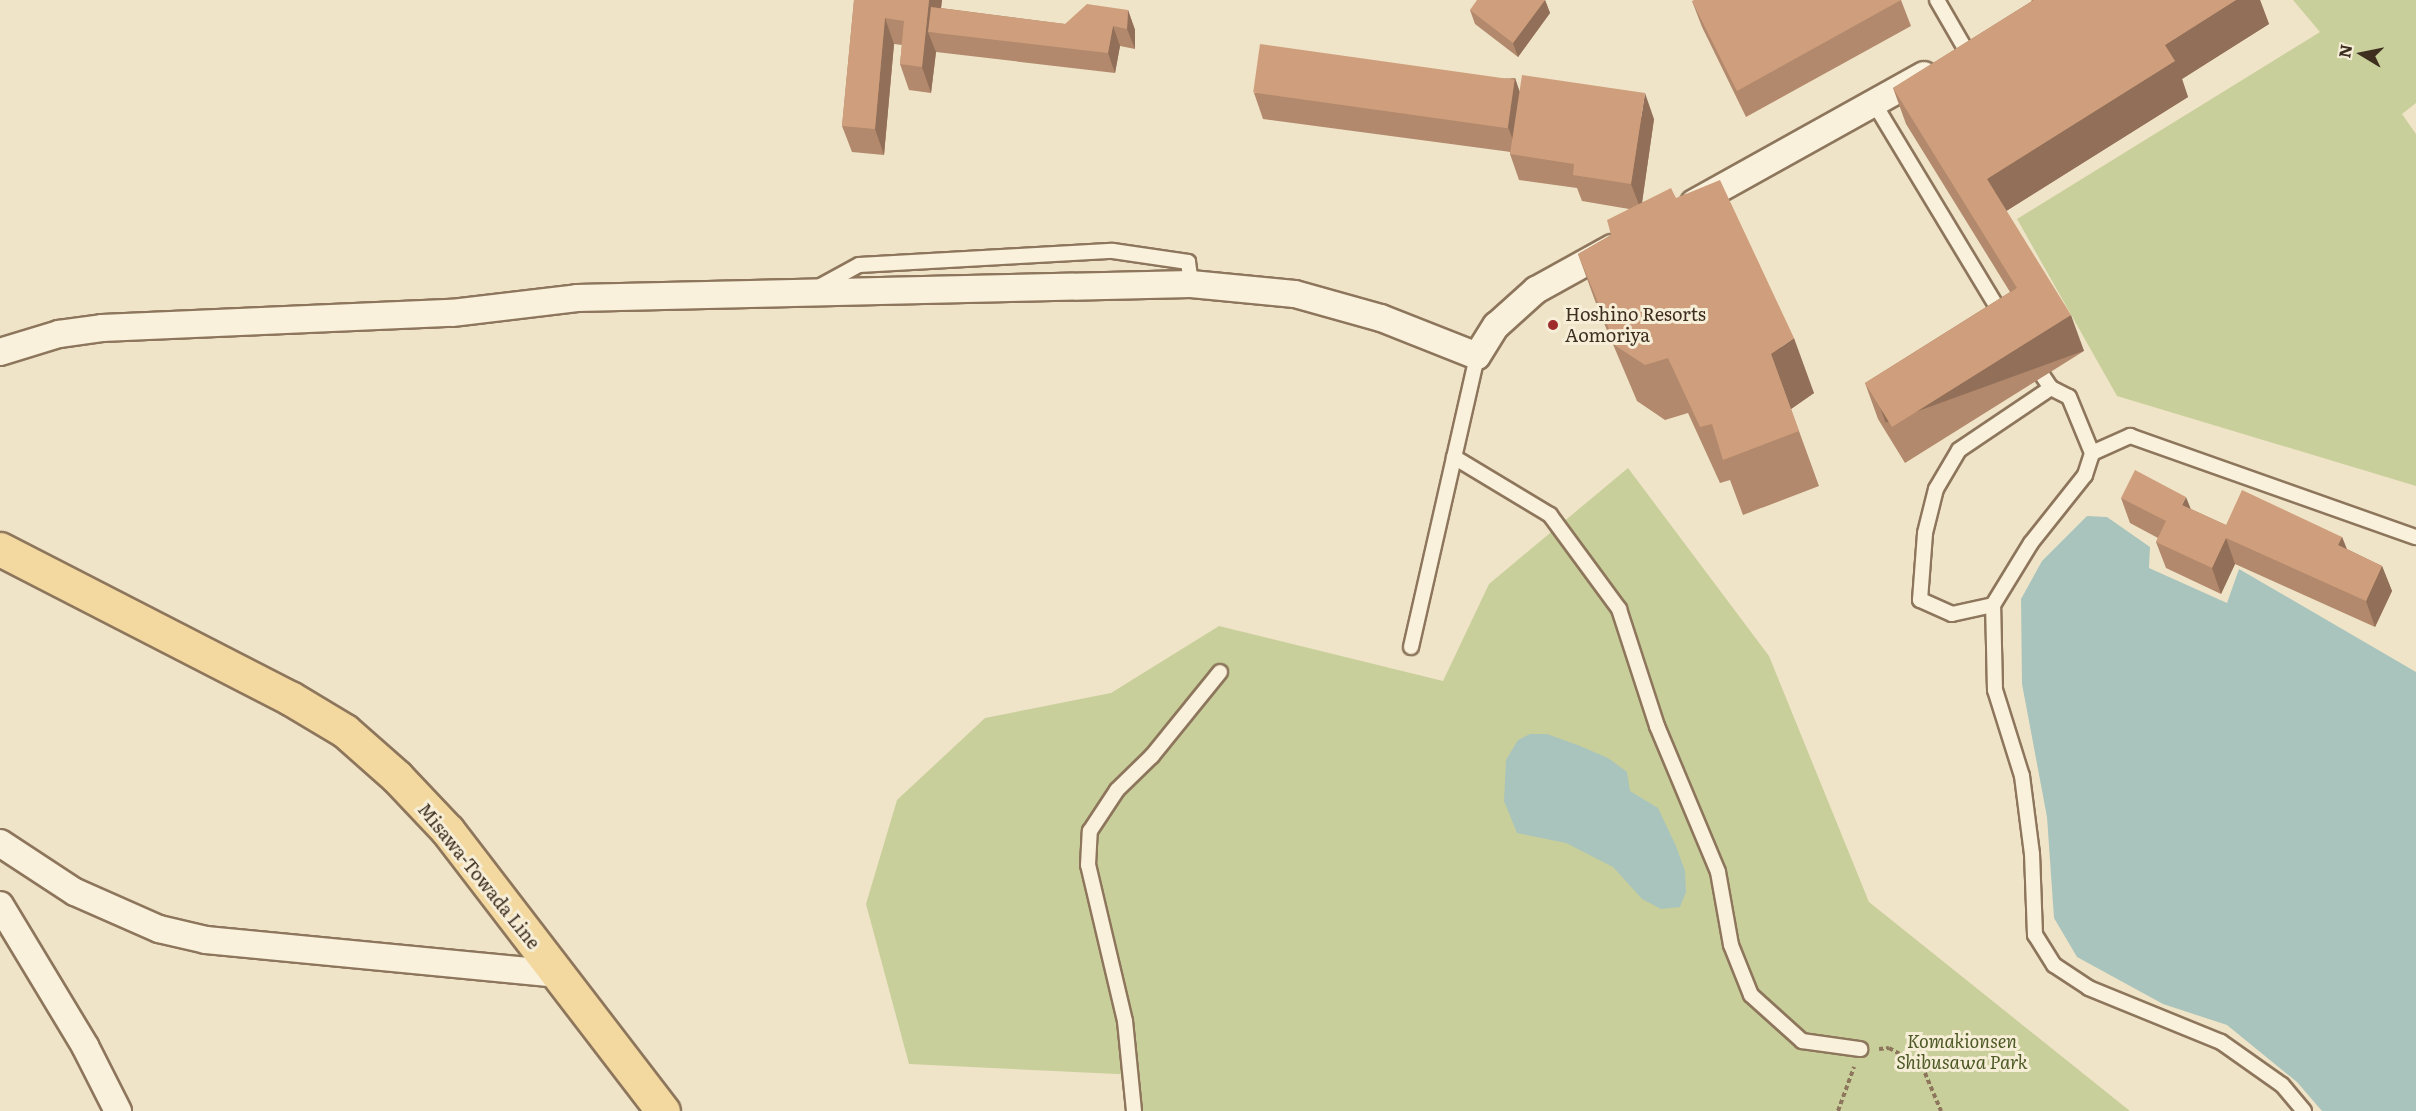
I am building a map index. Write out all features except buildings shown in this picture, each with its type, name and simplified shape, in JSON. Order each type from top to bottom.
[{"type":"main road","name":"Misawa-Towada Line","points":[[0,549],[290,698],[345,731],[397,777],[448,831],[663,1111]]},
{"type":"street","points":[[1670,216],[1976,47]]},
{"type":"street","points":[[0,352],[59,334],[102,328],[452,313],[577,298],[1191,284],[1295,294],[1381,318],[1477,356],[1496,326],[1536,290],[1639,233]]},
{"type":"street","points":[[0,843],[85,897],[171,932],[206,940],[556,974]]},
{"type":"street","points":[[0,905],[85,1046],[118,1111]]},
{"type":"lane","points":[[1937,0],[1976,47]]},
{"type":"lane","points":[[1874,103],[2011,330]]},
{"type":"lane","points":[[812,291],[859,265],[1113,251],[1188,262],[1191,284]]},
{"type":"lane","points":[[2024,349],[2051,388],[2069,398],[2092,453],[2085,475],[2031,543],[1993,605],[1995,690],[2022,776],[2032,854],[2035,935],[2054,966],[2089,988],[2222,1042],[2282,1085],[2304,1111]]},
{"type":"lane","points":[[1412,647],[1477,356]]},
{"type":"lane","points":[[1993,605],[1952,614],[1920,600],[1925,533],[1936,489],[1959,450],[2051,388]]},
{"type":"lane","points":[[2092,453],[2130,436],[2416,537]]},
{"type":"lane","points":[[1454,457],[1550,515],[1619,609],[1657,726],[1718,872],[1731,945],[1751,995],[1802,1041],[1860,1049]]},
{"type":"lane","points":[[1134,1111],[1125,1021],[1088,865],[1090,831],[1117,790],[1152,756],[1220,672]]},
{"type":"path","points":[[1838,1111],[1860,1049],[1889,1048],[1922,1066],[1941,1111]]},
{"type":"green space","points":[[2293,0],[2416,0],[2416,103],[2402,114],[2416,134],[2416,486],[2117,396],[2017,219],[2320,32]]},
{"type":"green space","name":"Komakionsen Shibusawa Park","points":[[1628,468],[1769,656],[1869,902],[2130,1111],[1142,1111],[1138,1075],[909,1064],[866,904],[897,800],[985,718],[1111,693],[1219,626],[1443,681],[1489,584]]},
{"type":"water","points":[[2087,516],[2107,517],[2150,547],[2149,568],[2227,603],[2239,569],[2416,672],[2416,1111],[2322,1111],[2297,1082],[2227,1025],[2163,1004],[2077,957],[2054,918],[2047,817],[2022,684],[2021,599],[2042,561]]},
{"type":"water","points":[[1530,734],[1547,734],[1580,746],[1608,758],[1627,772],[1630,791],[1658,808],[1676,846],[1685,871],[1686,892],[1680,907],[1661,909],[1642,899],[1613,867],[1566,843],[1517,833],[1504,801],[1506,760],[1518,740]]},
{"type":"place","name":"Hoshino Resorts Aomoriya","points":[[1553,325]]}]
